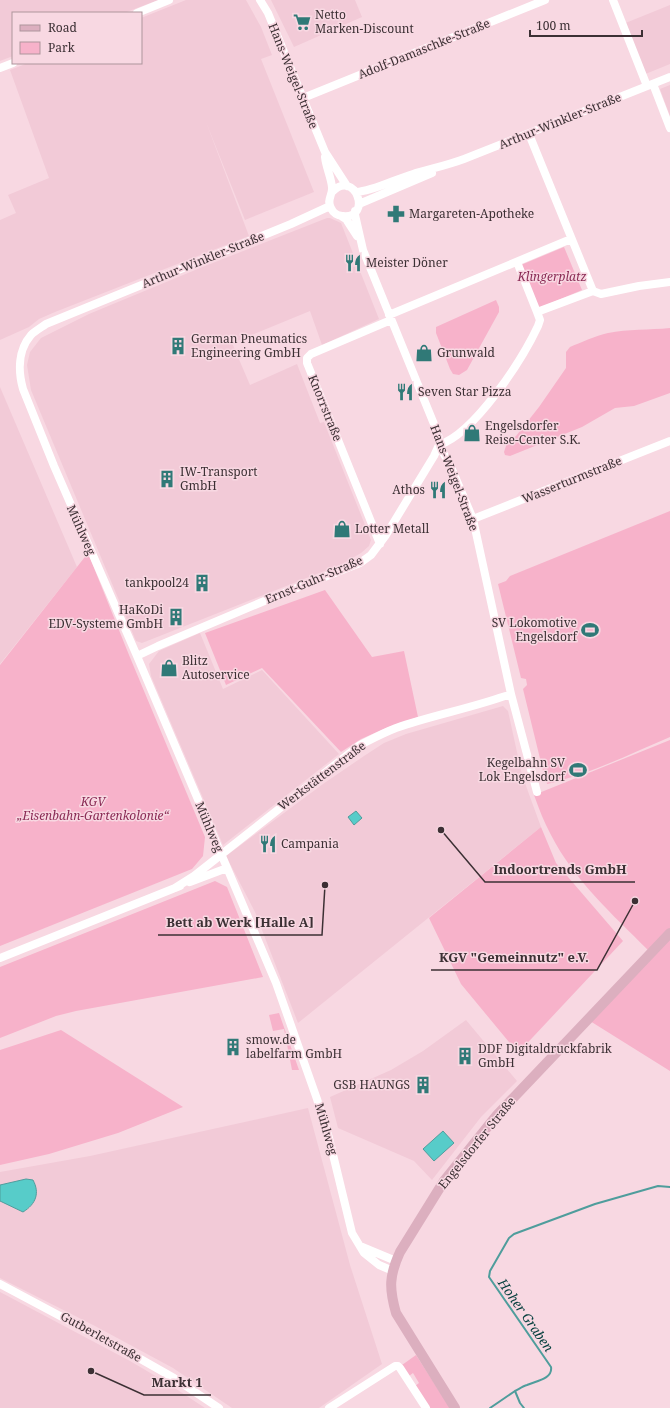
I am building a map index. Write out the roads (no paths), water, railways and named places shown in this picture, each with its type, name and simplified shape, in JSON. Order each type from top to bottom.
[{"type":"main road","name":"Engelsdorfer Straße","points":[[455,1408],[396,1313],[390,1290],[394,1266],[400,1252],[444,1181],[497,1115],[670,933]]},
{"type":"street","points":[[139,12],[169,0]]},
{"type":"street","name":"Hans-Weigel-Straße","points":[[260,0],[268,13],[325,152],[347,186]]},
{"type":"street","name":"Adolf-Damaschke-Straße","points":[[303,98],[545,0]]},
{"type":"street","points":[[613,0],[670,128]]},
{"type":"street","points":[[0,68],[12,63]]},
{"type":"street","name":"Arthur-Winkler-Straße","points":[[357,208],[449,165],[670,77]]},
{"type":"street","points":[[529,134],[593,291]]},
{"type":"street","name":"Hans-Weigel-Straße","points":[[325,152],[332,192]]},
{"type":"street","name":"Arthur-Winkler-Straße","points":[[356,192],[366,191],[412,174],[449,165]]},
{"type":"street","points":[[347,186],[356,192],[358,197],[357,208],[349,216],[341,216],[334,213],[330,206],[329,197],[332,192],[340,187],[347,186]]},
{"type":"street","name":"Arthur-Winkler-Straße","points":[[34,418],[19,376],[20,363],[24,347],[31,335],[46,324],[291,224],[330,206]]},
{"type":"street","name":"Hans-Weigel-Straße","points":[[357,208],[355,215],[361,242],[436,429],[439,438],[439,445],[451,467],[473,519],[511,694],[537,792]]},
{"type":"street","name":"Hans-Weigel-Straße","points":[[341,216],[346,220],[361,242]]},
{"type":"street","points":[[390,317],[571,239]]},
{"type":"street","points":[[439,445],[446,443],[462,432],[485,407],[509,375],[538,326],[540,320],[517,262]]},
{"type":"street","points":[[537,312],[593,291],[601,294],[639,286],[670,282]]},
{"type":"street","name":"Knorrstraße","points":[[380,544],[307,362],[307,358],[311,354],[390,317]]},
{"type":"street","name":"Mühlweg","points":[[34,418],[276,983],[311,1079],[329,1138],[352,1233],[360,1246],[394,1266]]},
{"type":"street","name":"Wasserturmstraße","points":[[473,519],[670,441]]},
{"type":"street","name":"Ernst-Guhr-Straße","points":[[137,656],[269,599],[360,563],[380,544],[434,456],[439,445]]},
{"type":"street","name":"Werkstättenstraße","points":[[175,888],[194,876],[360,745],[397,728],[511,694]]},
{"type":"street","name":"Werkstättenstraße","points":[[0,958],[227,868]]},
{"type":"street","name":"Gutberletstraße","points":[[0,1284],[137,1357],[174,1378],[219,1408]]},
{"type":"street","points":[[329,1408],[393,1367],[398,1366],[426,1408]]},
{"type":"water","points":[[356,811],[362,818],[354,825],[348,817]]},
{"type":"water","points":[[443,1131],[454,1143],[434,1161],[423,1149]]},
{"type":"water","points":[[26,1179],[33,1180],[36,1189],[36,1198],[27,1209],[23,1212],[0,1201],[0,1185]]},
{"type":"waterway","name":"Hoher Graben","points":[[524,1408],[515,1391],[547,1377],[551,1371],[551,1367],[489,1277],[490,1271],[509,1238],[514,1234],[595,1204],[658,1186],[670,1187]]},
{"type":"waterway","points":[[490,1408],[515,1391]]},
{"type":"place","name":"Netto Marken-Discount","points":[[302,22]]},
{"type":"place","name":"Margareten-Apotheke","points":[[396,214]]},
{"type":"place","name":"Meister Döner","points":[[353,263]]},
{"type":"place","name":"German Pneumatics Engineering GmbH","points":[[178,346]]},
{"type":"place","name":"Grunwald","points":[[424,353]]},
{"type":"place","name":"Seven Star Pizza","points":[[405,392]]},
{"type":"place","name":"Engelsdorfer Reise-Center S.K.","points":[[472,433]]},
{"type":"place","name":"IW-Transport GmbH","points":[[167,479]]},
{"type":"place","name":"Athos","points":[[438,490]]},
{"type":"place","name":"Lotter Metall","points":[[342,529]]},
{"type":"place","name":"tankpool24","points":[[202,583]]},
{"type":"place","name":"HaKoDi EDV-Systeme GmbH","points":[[176,617]]},
{"type":"place","name":"SV Lokomotive Engelsdorf","points":[[590,630]]},
{"type":"place","name":"Blitz Autoservice","points":[[169,668]]},
{"type":"place","name":"Kegelbahn SV Lok Engelsdorf","points":[[578,770]]},
{"type":"place","name":"Indoortrends GmbH","points":[[441,830]]},
{"type":"place","name":"Campania","points":[[268,844]]},
{"type":"place","name":"Bett ab Werk [Halle A]","points":[[325,885]]},
{"type":"place","name":"KGV \"Gemeinnutz\" e.V.","points":[[635,901]]},
{"type":"place","name":"smow.de labelfarm GmbH","points":[[233,1047]]},
{"type":"place","name":"DDF Digitaldruckfabrik GmbH","points":[[465,1056]]},
{"type":"place","name":"GSB HAUNGS","points":[[423,1085]]},
{"type":"place","name":"Markt 1","points":[[91,1371]]},
{"type":"park label","name":"Klingerplatz","points":[[552,277]]},
{"type":"park label","name":"KGV „Eisenbahn-Gartenkolonie“","points":[[93,809]]}]
